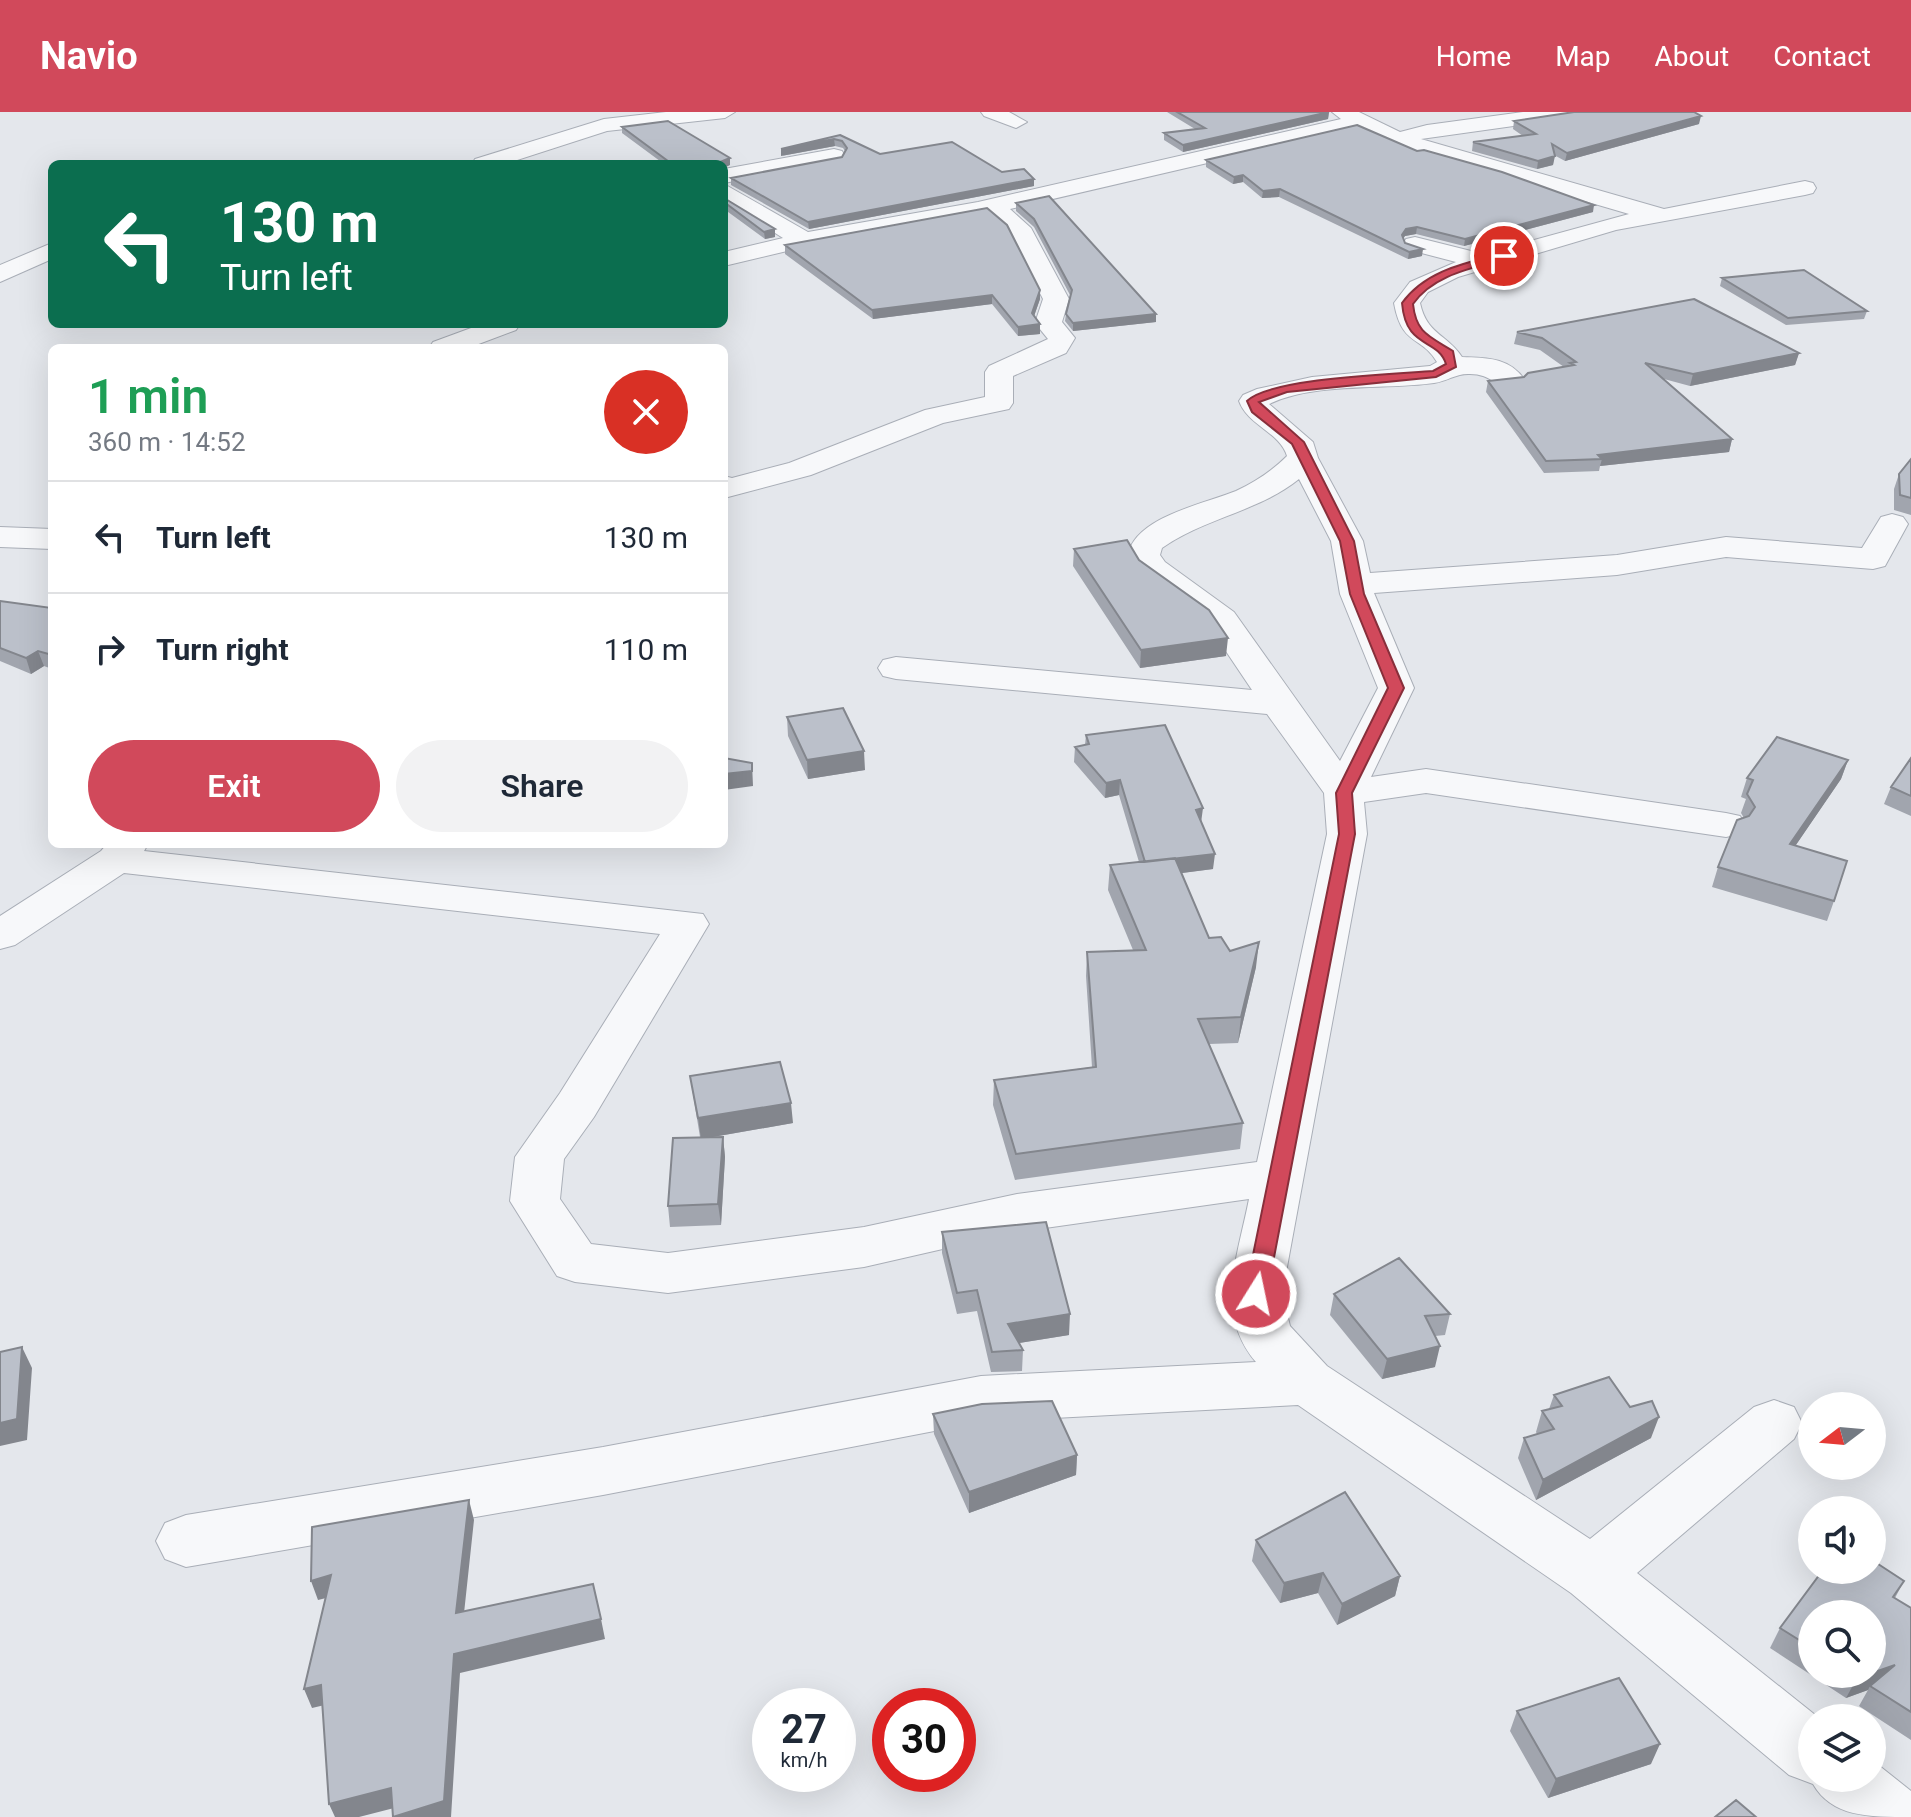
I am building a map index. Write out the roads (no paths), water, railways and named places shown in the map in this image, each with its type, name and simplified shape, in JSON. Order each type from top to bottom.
[{"type":"street","points":[[495,160],[604,125],[725,112]]},
{"type":"street","points":[[991,112],[1016,122]]},
{"type":"street","points":[[1398,139],[1427,131],[1571,112]]},
{"type":"street","points":[[728,258],[804,240],[993,206],[1352,117],[1398,139],[1663,216]]},
{"type":"street","points":[[730,151],[748,169]]},
{"type":"street","points":[[728,175],[834,156]]},
{"type":"street","points":[[1452,365],[1449,354],[1421,336],[1409,322],[1407,303],[1419,287],[1449,272],[1613,223],[1805,188]]},
{"type":"street","points":[[728,193],[804,240]]},
{"type":"street","points":[[728,488],[800,469],[935,416],[999,403],[999,372],[1056,347],[1062,338],[1048,323],[1056,299],[1019,228],[993,206]]},
{"type":"street","points":[[1415,244],[1484,262]]},
{"type":"street","points":[[0,274],[48,252]]},
{"type":"street","points":[[453,344],[495,328]]},
{"type":"street","points":[[1511,380],[1493,366],[1452,365],[1436,374],[1287,389],[1262,395],[1253,401],[1256,409],[1298,442],[1303,458],[1347,541],[1354,584],[1396,688],[1344,793],[1347,834],[1256,1294],[1265,1335],[1307,1382],[1592,1574],[1798,1742]]},
{"type":"street","points":[[1303,458],[1290,474],[1246,499],[1160,531],[1146,544],[1144,555],[1152,568],[1222,619],[1278,704],[1344,793]]},
{"type":"street","points":[[1354,584],[1617,565],[1726,547],[1873,559],[1892,524]]},
{"type":"street","points":[[0,537],[48,539]]},
{"type":"street","points":[[896,668],[1278,704]]},
{"type":"street","points":[[1344,793],[1426,781],[1726,825]]},
{"type":"street","points":[[0,935],[122,852],[688,924],[577,1105],[540,1157],[535,1201],[575,1262],[668,1273],[864,1247],[1017,1213],[1281,1177]]},
{"type":"street","points":[[186,1541],[603,1471],[981,1399],[1307,1382]]},
{"type":"street","points":[[1592,1574],[1774,1423]]},
{"type":"street","points":[[1860,1792],[1891,1817]]}]
